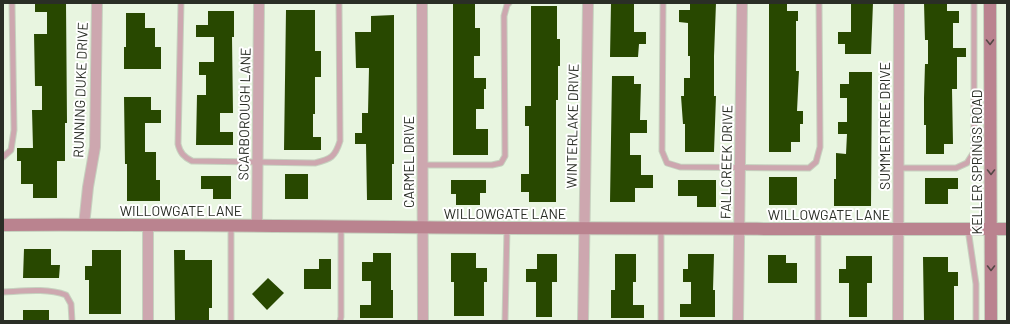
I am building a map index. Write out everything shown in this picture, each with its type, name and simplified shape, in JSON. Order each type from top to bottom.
[{"type":"street","name":"RUNNING DUKE DRIVE","points":[[84,225],[88,187],[95,147],[97,3]]},
{"type":"street","name":"SCARBOROUGH LANE","points":[[257,225],[259,3]]},
{"type":"street","name":"CARMEL DRIVE","points":[[422,3],[423,321]]},
{"type":"street","name":"WINTERLAKE DRIVE","points":[[583,321],[588,3]]},
{"type":"street","name":"FALLCREEK DRIVE","points":[[738,321],[742,3]]},
{"type":"street","name":"SUMMERTREE DRIVE","points":[[898,321],[899,3]]},
{"type":"street","name":"KELLER SPRINGS ROAD","points":[[990,3],[991,321]]},
{"type":"street","name":"WILLOWGATE LANE","points":[[3,225],[148,224],[508,228],[898,230],[1007,229]]},
{"type":"street","points":[[148,224],[148,321]]},
{"type":"lane","points":[[3,158],[11,150],[14,130],[12,3]]},
{"type":"lane","points":[[181,3],[178,144],[180,152],[185,158],[192,161],[316,163],[327,160],[336,154],[340,141],[339,3]]},
{"type":"lane","points":[[422,165],[492,165],[501,163],[505,156],[504,16],[509,3]]},
{"type":"lane","points":[[663,3],[662,151],[667,163],[680,167],[809,168],[816,162],[820,147],[819,3]]},
{"type":"lane","points":[[898,168],[956,168],[967,163],[974,152],[974,3]]},
{"type":"lane","points":[[231,225],[231,321]]},
{"type":"lane","points":[[340,321],[341,226]]},
{"type":"lane","points":[[505,321],[508,228]]},
{"type":"lane","points":[[661,228],[661,321]]},
{"type":"lane","points":[[818,229],[818,321]]},
{"type":"lane","points":[[968,229],[976,284],[976,321]]},
{"type":"lane","points":[[3,292],[40,290],[58,292],[66,295],[71,304],[72,321]]},
{"type":"building","points":[[35,3],[66,3],[67,123],[65,123],[65,161],[57,161],[57,198],[33,198],[33,184],[21,184],[21,161],[17,161],[17,148],[33,148],[32,110],[42,110],[42,86],[35,86],[34,34],[47,34],[47,12],[35,12]]},
{"type":"building","points":[[453,3],[475,3],[475,28],[480,28],[480,56],[474,56],[474,78],[486,78],[486,89],[484,89],[484,109],[476,109],[476,129],[488,129],[488,155],[453,155]]},
{"type":"building","points":[[611,3],[634,3],[634,32],[646,32],[646,44],[639,44],[638,57],[610,57]]},
{"type":"building","points":[[690,3],[716,3],[714,56],[714,96],[716,96],[714,152],[685,152],[685,124],[683,124],[681,96],[684,96],[684,78],[690,78],[690,56],[688,56],[688,23],[679,22],[679,10],[690,10]]},
{"type":"building","points":[[769,3],[787,3],[787,11],[798,11],[798,21],[796,21],[796,71],[799,71],[797,111],[803,111],[803,124],[800,124],[800,142],[791,142],[791,152],[769,152]]},
{"type":"building","points":[[851,3],[873,3],[871,54],[845,54],[845,44],[838,44],[838,32],[851,32]]},
{"type":"building","points":[[924,3],[947,3],[947,11],[959,11],[959,23],[953,23],[953,48],[966,48],[966,57],[957,57],[957,89],[952,89],[953,144],[944,144],[944,154],[926,154],[924,98],[925,64],[928,64],[928,40],[925,40]]},
{"type":"building","points":[[531,6],[557,6],[557,39],[560,39],[560,66],[558,66],[558,100],[556,100],[556,202],[529,202],[529,192],[521,192],[521,174],[529,174],[529,126],[525,126],[525,106],[531,106]]},
{"type":"building","points":[[286,10],[315,10],[315,51],[321,51],[321,77],[315,77],[315,114],[313,114],[313,137],[321,137],[321,150],[284,150]]},
{"type":"building","points":[[208,11],[234,11],[234,37],[232,37],[233,113],[220,113],[220,132],[233,132],[233,145],[196,145],[197,95],[206,95],[206,75],[199,75],[199,62],[214,62],[214,37],[196,37],[196,25],[208,25]]},
{"type":"building","points":[[126,13],[145,13],[145,28],[155,28],[155,47],[161,47],[161,69],[124,69],[124,47],[126,47]]},
{"type":"building","points":[[394,15],[394,164],[392,164],[392,200],[367,200],[366,144],[355,144],[355,133],[362,133],[362,113],[368,113],[369,68],[356,68],[355,32],[371,32],[371,16]]},
{"type":"building","points":[[849,72],[872,72],[871,206],[834,206],[836,153],[846,154],[847,134],[838,134],[838,122],[847,122],[847,98],[840,98],[840,84],[849,84]]},
{"type":"building","points":[[612,76],[634,76],[634,84],[641,84],[640,120],[647,120],[647,133],[630,133],[630,155],[641,155],[641,175],[653,175],[653,188],[635,188],[635,202],[610,202]]},
{"type":"building","points":[[124,97],[151,97],[151,110],[161,110],[161,123],[145,123],[145,152],[156,152],[156,180],[160,180],[160,201],[127,201]]},
{"type":"building","points":[[285,174],[308,174],[308,199],[285,199]]},
{"type":"building","points":[[201,176],[231,176],[231,199],[213,199],[213,189],[201,189]]},
{"type":"building","points":[[769,177],[797,177],[797,205],[769,205]]},
{"type":"building","points":[[925,178],[958,178],[958,189],[948,189],[948,204],[925,204]]},
{"type":"building","points":[[451,180],[486,180],[486,193],[480,193],[480,205],[456,205],[456,194],[451,194]]},
{"type":"building","points":[[678,180],[716,180],[716,207],[697,207],[697,196],[678,196]]},
{"type":"building","points":[[24,249],[51,249],[51,265],[60,265],[59,278],[23,278]]},
{"type":"building","points":[[92,250],[121,250],[121,314],[89,314],[89,280],[85,280],[85,266],[92,266]]},
{"type":"building","points":[[174,250],[185,250],[185,260],[212,260],[212,308],[209,308],[209,321],[175,321]]},
{"type":"building","points":[[373,253],[391,253],[393,318],[360,318],[360,305],[371,305],[371,281],[362,281],[362,262],[373,262]]},
{"type":"building","points":[[451,253],[476,253],[476,268],[487,268],[487,282],[484,282],[484,316],[454,316],[454,282],[451,282]]},
{"type":"building","points":[[537,254],[557,254],[557,282],[552,282],[552,317],[536,317],[536,282],[526,282],[526,269],[537,269]]},
{"type":"building","points":[[615,254],[636,254],[636,282],[633,282],[633,305],[644,305],[644,318],[611,318],[611,290],[615,290]]},
{"type":"building","points":[[688,254],[714,254],[713,290],[715,290],[715,317],[680,317],[680,304],[691,304],[691,282],[683,282],[683,269],[688,269]]},
{"type":"building","points":[[768,255],[786,255],[786,263],[797,263],[797,283],[768,283]]},
{"type":"building","points":[[846,256],[872,256],[872,283],[867,283],[867,317],[849,317],[849,283],[839,283],[839,269],[846,269]]},
{"type":"building","points":[[923,257],[948,257],[948,272],[958,272],[958,286],[954,286],[954,321],[924,321]]},
{"type":"building","points":[[319,259],[331,259],[331,289],[304,289],[304,269],[319,269]]},
{"type":"building","points":[[268,278],[284,293],[267,310],[252,294]]},
{"type":"building","points":[[23,310],[49,310],[49,321],[23,321]]}]
